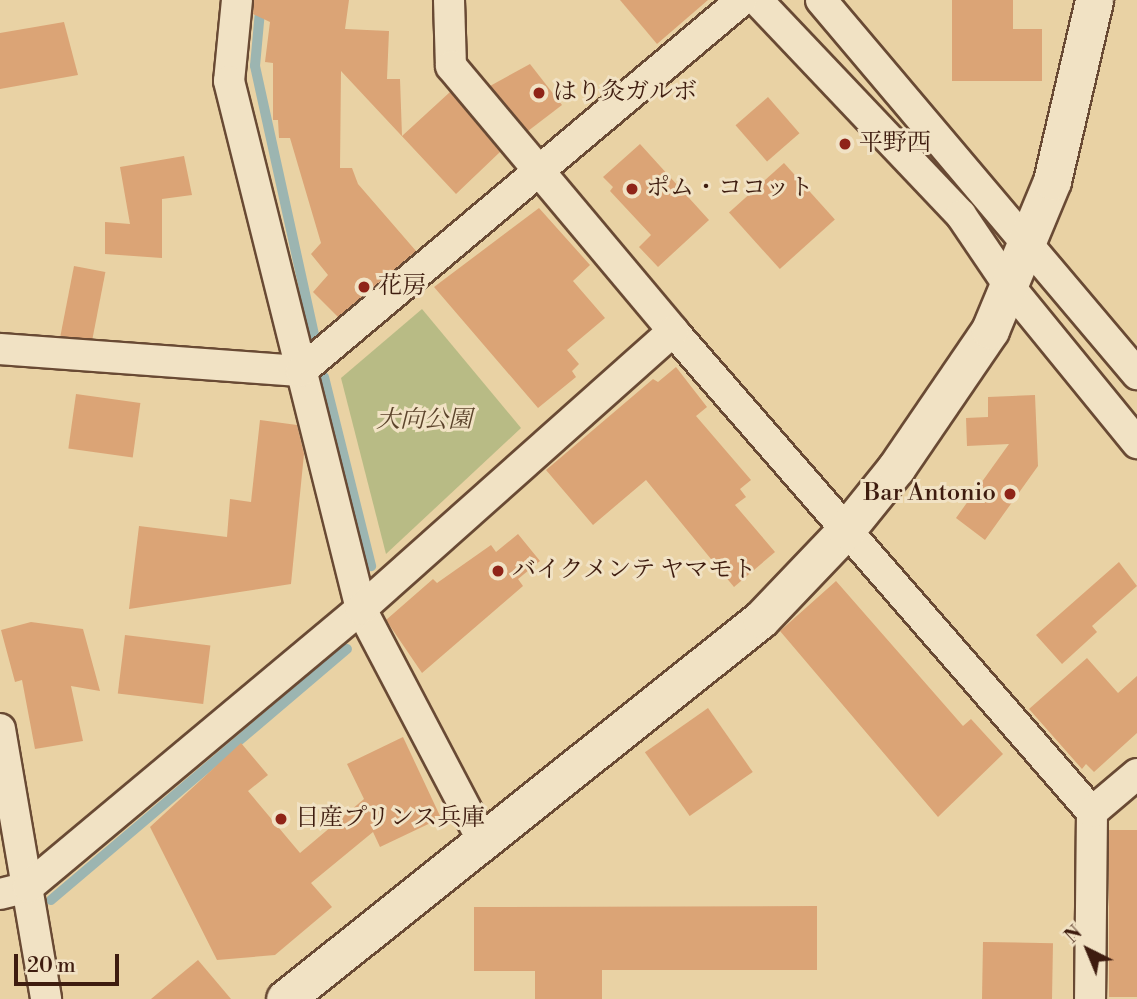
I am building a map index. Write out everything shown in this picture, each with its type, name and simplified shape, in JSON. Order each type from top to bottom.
[{"type":"street","points":[[237,0],[229,81],[361,609],[483,841]]},
{"type":"street","points":[[449,0],[451,66],[542,171],[673,331],[1092,812],[1090,999]]},
{"type":"street","points":[[0,349],[301,371],[542,171],[742,0]]},
{"type":"street","points":[[757,0],[961,215],[1009,286],[1137,443]]},
{"type":"street","points":[[821,0],[1137,374]]},
{"type":"street","points":[[285,999],[761,619],[846,530],[968,366],[1009,286],[1063,139],[1094,0]]},
{"type":"street","points":[[14,890],[361,609],[673,331]]},
{"type":"street","points":[[0,729],[14,890],[46,999]]},
{"type":"street","points":[[1092,812],[1137,774]]},
{"type":"green space","name":"大向公園","points":[[422,309],[521,428],[386,554],[341,378]]},
{"type":"building","points":[[254,0],[349,0],[345,29],[389,31],[387,79],[400,79],[402,136],[450,92],[500,152],[456,194],[341,71],[340,168],[352,168],[358,184],[416,251],[338,317],[313,292],[328,275],[311,254],[321,243],[290,138],[279,138],[278,120],[273,120],[273,63],[265,62],[270,22],[253,14]]},
{"type":"building","points":[[620,0],[708,0],[657,44]]},
{"type":"building","points":[[952,0],[1013,0],[1013,29],[1042,29],[1042,81],[952,81]]},
{"type":"building","points":[[64,22],[78,75],[0,89],[0,33]]},
{"type":"building","points":[[530,64],[562,105],[528,131],[490,86]]},
{"type":"building","points":[[768,97],[799,133],[767,161],[736,125]]},
{"type":"building","points":[[640,144],[709,220],[658,267],[639,247],[651,235],[610,191],[613,187],[603,177]]},
{"type":"building","points":[[184,156],[192,195],[162,199],[162,258],[105,254],[105,222],[130,224],[120,167]]},
{"type":"building","points":[[784,163],[835,219],[780,269],[729,213]]},
{"type":"building","points":[[539,208],[590,265],[573,281],[605,318],[567,350],[579,364],[572,371],[576,377],[538,408],[434,287]]},
{"type":"building","points":[[74,266],[105,272],[92,342],[60,336]]},
{"type":"building","points":[[676,367],[707,407],[696,416],[751,480],[740,489],[746,497],[735,505],[775,552],[734,587],[646,480],[593,525],[546,470],[653,379],[658,382]]},
{"type":"building","points":[[76,394],[140,403],[133,458],[68,448]]},
{"type":"building","points":[[1035,395],[1038,466],[985,540],[956,518],[1009,444],[967,446],[966,418],[988,417],[988,397]]},
{"type":"building","points":[[260,420],[297,425],[304,454],[291,584],[129,609],[139,526],[227,537],[230,499],[251,502]]},
{"type":"building","points":[[518,534],[540,561],[518,579],[523,586],[422,673],[386,620],[433,579],[437,583],[491,545],[496,552]]},
{"type":"building","points":[[1119,562],[1137,586],[1092,626],[1097,632],[1062,664],[1036,635]]},
{"type":"building","points":[[836,581],[963,726],[971,719],[1003,754],[938,817],[780,631]]},
{"type":"building","points":[[31,622],[83,629],[100,691],[71,686],[83,741],[35,749],[22,680],[15,682],[1,630]]},
{"type":"building","points":[[125,635],[210,645],[203,704],[118,694]]},
{"type":"building","points":[[1087,658],[1118,693],[1137,676],[1137,733],[1094,772],[1086,764],[1082,769],[1029,709]]},
{"type":"building","points":[[708,708],[753,772],[690,816],[645,752]]},
{"type":"building","points":[[403,737],[441,818],[380,847],[373,832],[311,883],[332,907],[275,955],[217,960],[150,827],[241,743],[268,775],[248,791],[300,853],[364,799],[347,764]]},
{"type":"building","points":[[1109,830],[1137,830],[1137,997],[1109,997]]},
{"type":"building","points":[[817,906],[817,970],[602,970],[602,999],[535,999],[535,971],[474,971],[474,907]]},
{"type":"building","points":[[983,942],[1053,943],[1052,999],[982,999]]},
{"type":"building","points":[[198,960],[231,999],[151,999]]},
{"type":"waterway","points":[[261,0],[255,66],[315,338]]},
{"type":"waterway","points":[[324,377],[371,566]]},
{"type":"waterway","points":[[51,900],[347,649]]},
{"type":"place","name":"はり灸ガルボ","points":[[539,93]]},
{"type":"place","name":"平野西","points":[[845,144]]},
{"type":"place","name":"ポム・ココット","points":[[632,189]]},
{"type":"place","name":"花房","points":[[364,287]]},
{"type":"place","name":"Bar Antonio","points":[[1010,494]]},
{"type":"place","name":"バイクメンテ ヤマモト","points":[[498,571]]},
{"type":"place","name":"日産プリンス兵庫","points":[[281,819]]}]
